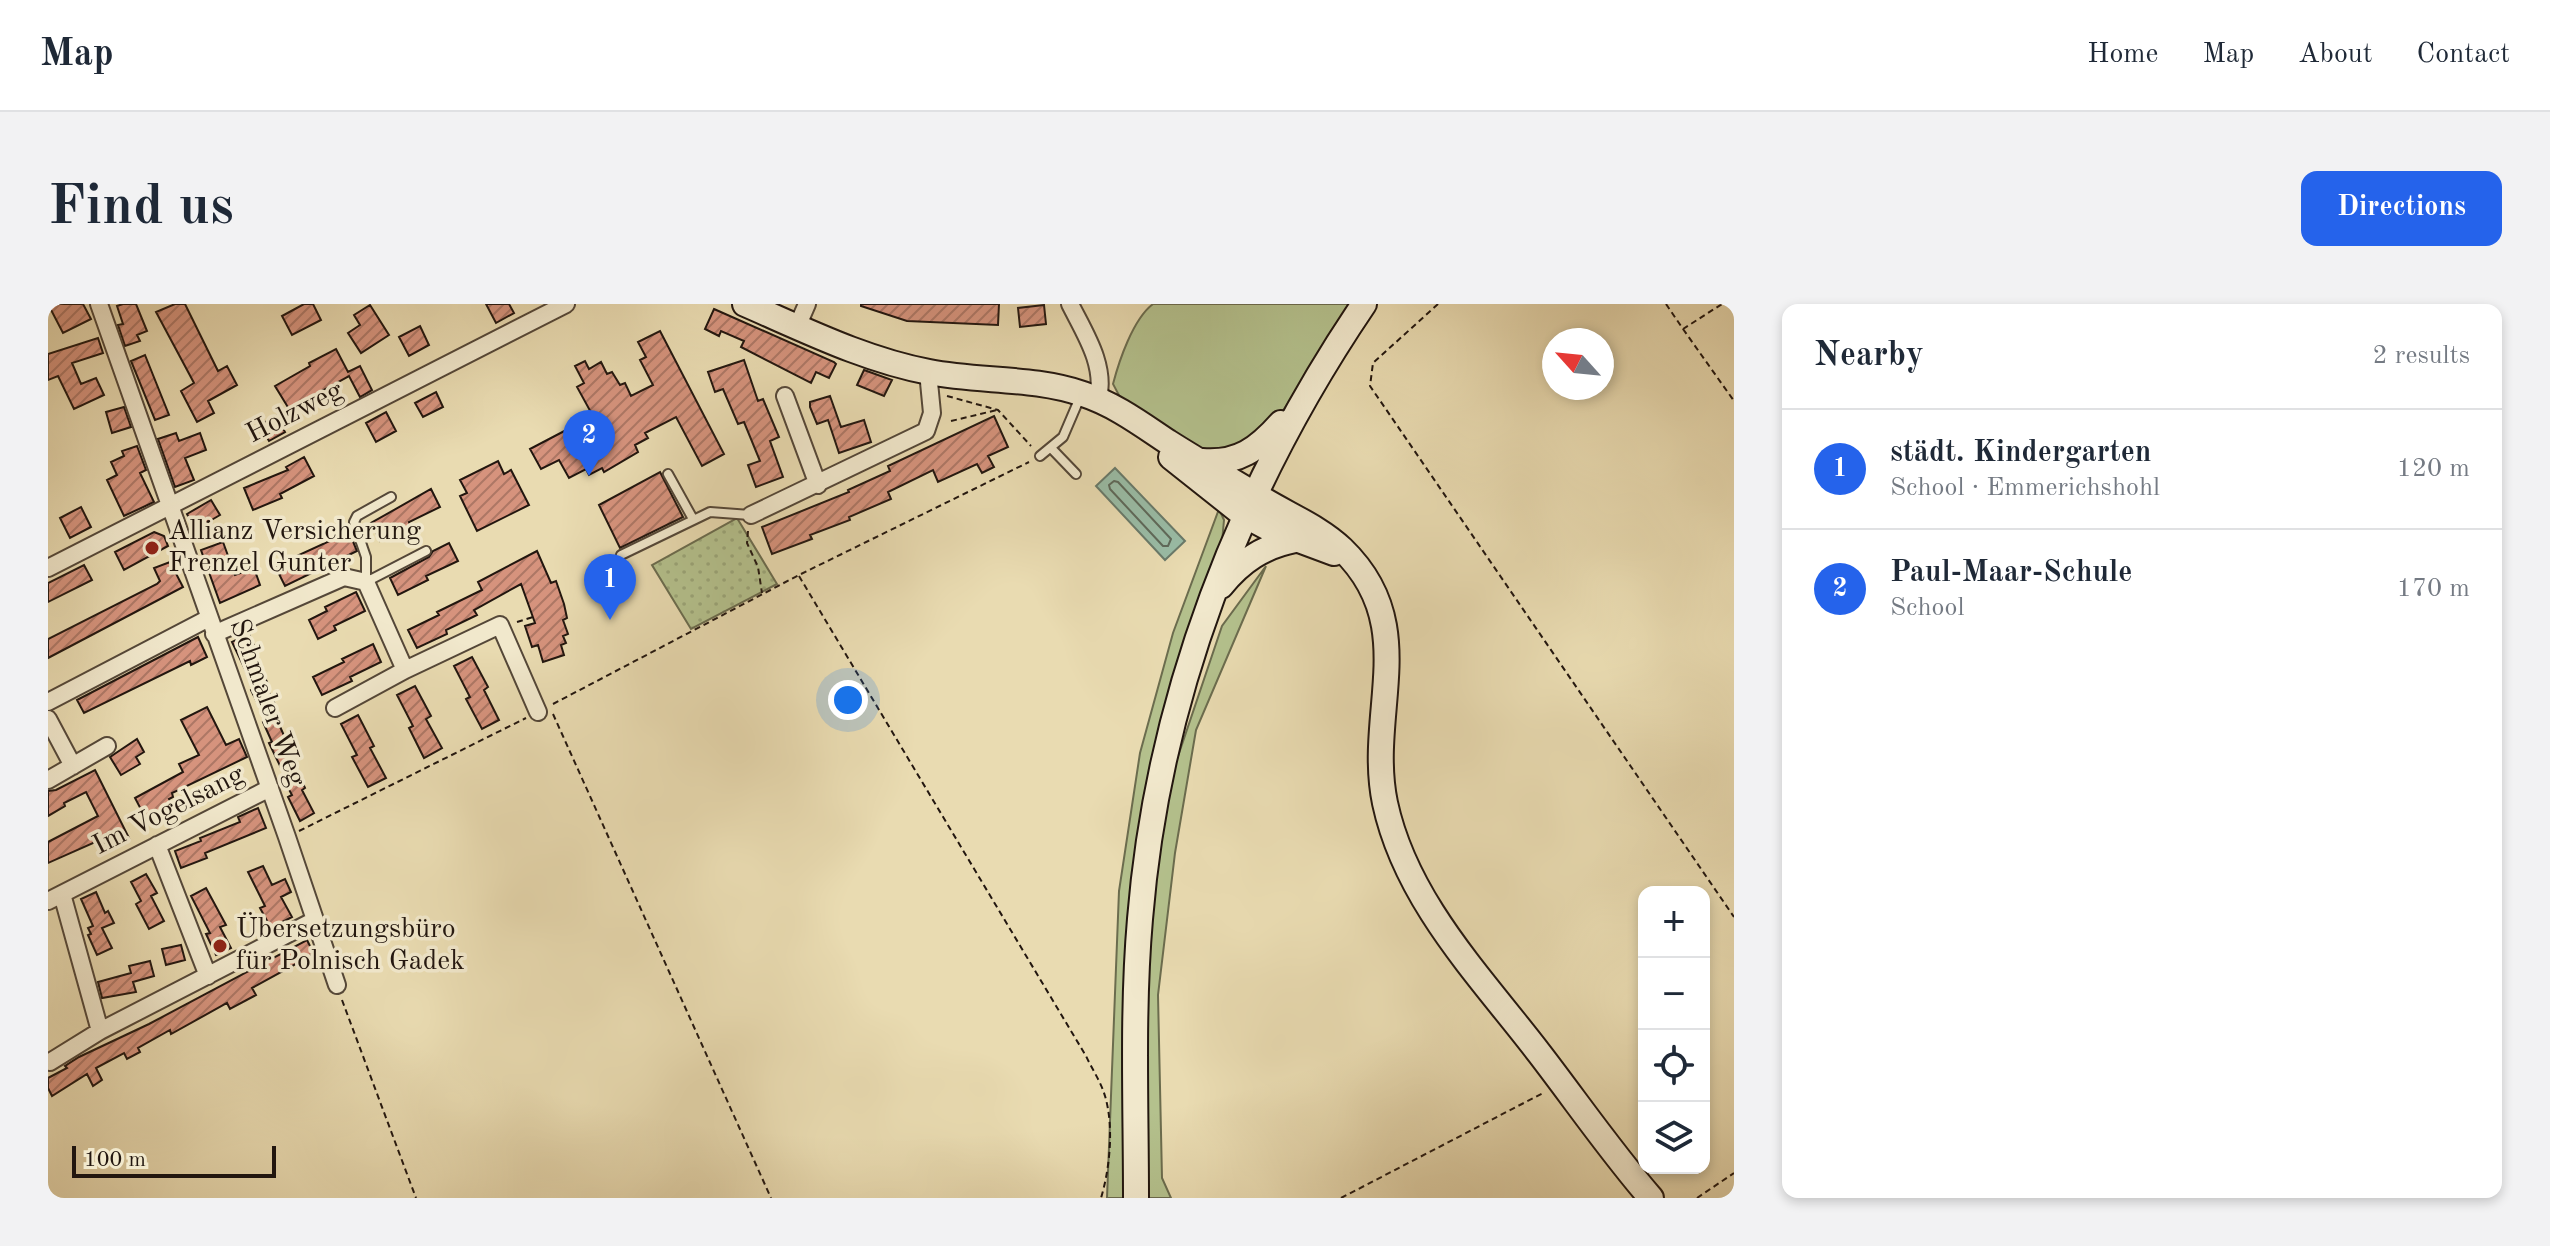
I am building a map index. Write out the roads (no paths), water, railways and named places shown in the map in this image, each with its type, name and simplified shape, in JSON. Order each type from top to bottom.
[{"type":"street","name":"Schmaler Weg","points":[[99,304],[337,985]]},
{"type":"street","name":"Holzweg","points":[[48,568],[566,304]]},
{"type":"street","points":[[745,304],[929,382],[1047,385],[1090,396],[1137,420],[1202,461],[1249,505],[1323,535],[1341,548],[1376,595],[1385,623],[1388,658],[1382,727],[1382,778],[1390,822],[1401,855],[1433,915],[1651,1198]]},
{"type":"street","points":[[797,327],[807,304]]},
{"type":"street","points":[[1070,304],[1096,359],[1102,383],[1090,396]]},
{"type":"street","points":[[1136,1198],[1137,962],[1145,872],[1171,732],[1212,597],[1249,505],[1306,395],[1364,304]]},
{"type":"street","points":[[751,515],[926,431],[932,413],[929,382]]},
{"type":"street","points":[[1202,461],[1237,459],[1251,452],[1268,438],[1306,395]]},
{"type":"street","points":[[785,396],[818,485]]},
{"type":"street","points":[[1137,420],[1167,454],[1249,505],[1295,540],[1354,563]]},
{"type":"street","points":[[1212,597],[1235,570],[1258,552],[1295,540]]},
{"type":"street","points":[[48,702],[212,626],[344,577],[366,582],[405,670]]},
{"type":"street","points":[[335,708],[405,670],[500,625],[538,712]]},
{"type":"street","points":[[48,719],[73,766]]},
{"type":"street","points":[[48,780],[107,746]]},
{"type":"street","name":"Im Vogelsang","points":[[55,897],[270,788]]},
{"type":"street","points":[[157,845],[208,976]]},
{"type":"street","points":[[55,897],[100,1031]]},
{"type":"street","points":[[50,1062],[100,1031],[315,920]]},
{"type":"lane","points":[[1040,456],[1063,437],[1090,396]]},
{"type":"lane","points":[[1051,448],[1076,474]]},
{"type":"lane","points":[[668,474],[693,519]]},
{"type":"lane","points":[[391,497],[357,516],[354,522],[366,557],[366,582],[426,551]]},
{"type":"lane","points":[[621,555],[710,512],[751,515]]},
{"type":"water","points":[[1115,468],[1185,541],[1165,560],[1096,486]]},
{"type":"place","name":"Paul-Maar-Schule","points":[[589,476]]},
{"type":"place","name":"Allianz Versicherung Frenzel Gunter","points":[[152,548]]},
{"type":"place","name":"städt. Kindergarten","points":[[610,620]]},
{"type":"place","name":"Übersetzungsbüro für Polnisch Gadek","points":[[220,946]]}]
